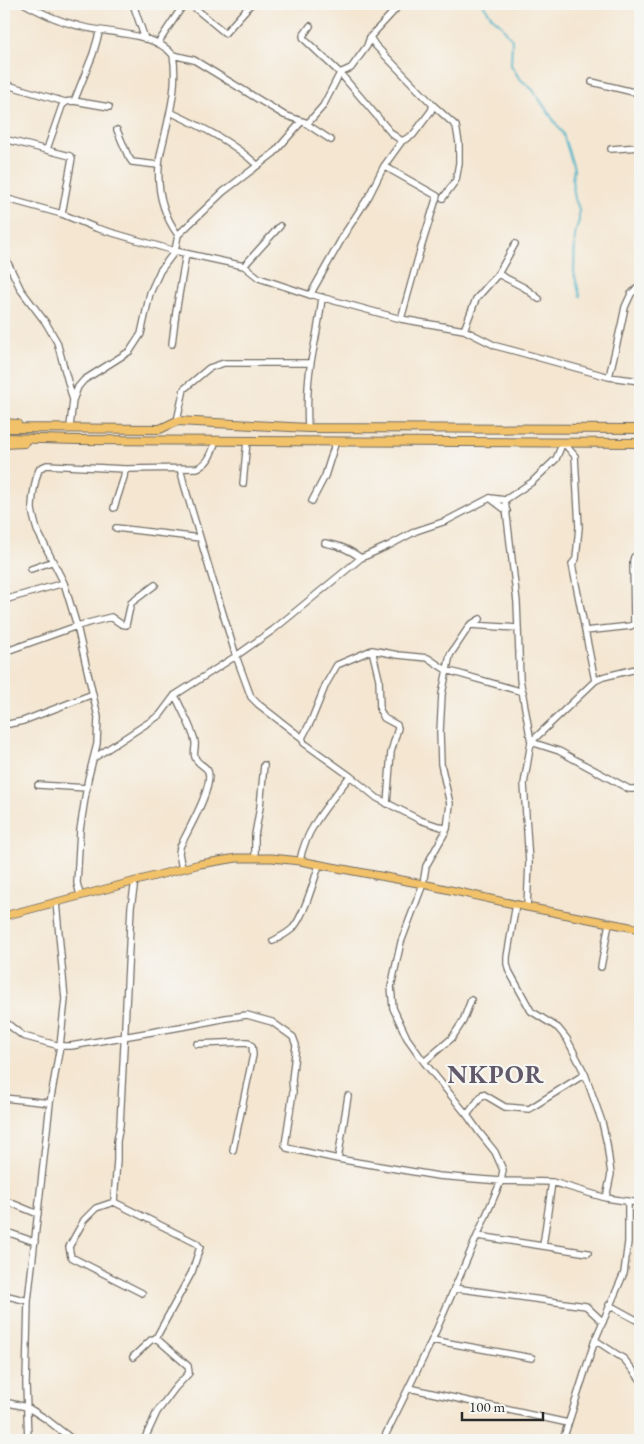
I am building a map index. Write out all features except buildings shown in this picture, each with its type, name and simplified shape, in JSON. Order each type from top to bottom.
[{"type":"highway","points":[[4,428],[160,429],[176,421],[308,428],[640,429]]},
{"type":"highway","points":[[4,422],[73,428]]},
{"type":"highway","points":[[4,438],[640,443]]},
{"type":"highway","points":[[4,444],[77,440]]},
{"type":"main road","points":[[4,916],[182,869],[225,860],[272,858],[300,861],[423,884],[640,929]]},
{"type":"street","points":[[25,4],[54,19],[81,27],[125,34],[158,43],[168,49],[173,56],[175,70],[174,86],[158,165],[159,193],[168,221],[178,235]]},
{"type":"street","points":[[133,4],[146,39]]},
{"type":"street","points":[[158,43],[184,4]]},
{"type":"street","points":[[190,4],[225,33],[251,4]]},
{"type":"street","points":[[173,56],[194,60],[284,116],[308,123],[323,106],[340,73],[351,68],[367,46],[370,37],[399,4]]},
{"type":"street","points":[[310,26],[303,36],[304,39],[340,73],[392,134],[402,141]]},
{"type":"street","points":[[74,102],[93,54],[100,30]]},
{"type":"street","points":[[370,37],[433,105],[456,126],[460,143],[459,163],[456,180],[444,198]]},
{"type":"street","points":[[592,82],[640,93]]},
{"type":"street","points":[[4,84],[65,102],[69,101],[109,108]]},
{"type":"street","points":[[47,149],[65,102]]},
{"type":"street","points":[[310,295],[384,166],[402,141],[413,134],[431,111],[433,105]]},
{"type":"street","points":[[170,112],[232,145],[257,165]]},
{"type":"street","points":[[302,121],[332,140]]},
{"type":"street","points":[[73,400],[78,387],[84,380],[130,350],[141,334],[150,293],[160,271],[175,251],[178,235],[223,192],[274,153],[302,121]]},
{"type":"street","points":[[118,130],[132,162],[158,165]]},
{"type":"street","points":[[4,139],[47,149],[72,158],[62,214]]},
{"type":"street","points":[[611,149],[640,147]]},
{"type":"street","points":[[384,166],[438,196],[401,319]]},
{"type":"street","points":[[4,198],[62,214],[96,228],[175,251],[244,266],[259,278],[310,295],[401,319],[464,330],[496,346],[609,377],[640,381]]},
{"type":"street","points":[[244,266],[280,226]]},
{"type":"street","points":[[464,330],[476,300],[498,274],[515,244]]},
{"type":"street","points":[[172,344],[186,254]]},
{"type":"street","points":[[4,255],[21,290],[46,323],[57,342],[73,400],[73,428]]},
{"type":"street","points":[[498,274],[525,288],[540,299]]},
{"type":"street","points":[[609,377],[625,306],[631,294],[636,289],[640,290]]},
{"type":"street","points":[[308,428],[307,404],[310,363],[322,297]]},
{"type":"street","points":[[176,421],[184,389],[209,368],[224,362],[310,363]]},
{"type":"street","points":[[80,895],[77,883],[80,830],[97,744],[98,717],[77,626],[64,583],[54,560],[37,530],[32,508],[37,473],[40,468],[47,466],[125,469],[197,468],[208,461],[216,441]]},
{"type":"street","points":[[243,484],[247,441]]},
{"type":"street","points":[[312,501],[325,476],[336,441]]},
{"type":"street","points":[[94,758],[160,715],[175,696],[273,630],[361,558],[416,531],[446,521],[490,498],[505,500],[532,482],[556,459],[563,442],[575,456],[579,527],[576,559],[572,564],[595,681]]},
{"type":"street","points":[[180,468],[236,656],[251,697],[302,738],[304,743],[350,776],[376,798],[420,820],[447,829]]},
{"type":"street","points":[[114,508],[125,469]]},
{"type":"street","points":[[490,498],[507,511]]},
{"type":"street","points":[[505,500],[517,602],[520,679],[531,742],[524,784],[528,863],[527,907]]},
{"type":"street","points":[[116,528],[200,538]]},
{"type":"street","points":[[325,543],[342,546],[361,558]]},
{"type":"street","points":[[585,631],[631,626],[634,624],[633,561],[634,557],[640,553]]},
{"type":"street","points":[[31,569],[54,560]]},
{"type":"street","points":[[4,600],[64,583]]},
{"type":"street","points":[[4,652],[77,626],[111,617],[126,625],[131,603],[155,585]]},
{"type":"street","points":[[383,1440],[432,1340],[501,1181],[503,1170],[495,1152],[407,1038],[393,1008],[391,987],[401,942],[423,884],[426,866],[447,829],[450,804],[441,764],[440,732],[442,694],[446,670],[450,656],[470,625],[480,619]]},
{"type":"street","points":[[470,625],[518,628]]},
{"type":"street","points":[[302,738],[326,684],[337,665],[372,650],[428,658],[446,670],[523,692]]},
{"type":"street","points":[[372,650],[379,679],[380,710],[384,718],[397,725],[398,728],[391,752],[387,804]]},
{"type":"street","points":[[531,742],[595,681],[603,677],[640,668]]},
{"type":"street","points":[[4,725],[22,721],[93,694]]},
{"type":"street","points":[[175,696],[195,741],[195,759],[206,768],[209,775],[203,800],[180,847],[179,853],[182,869]]},
{"type":"street","points":[[531,742],[558,751],[629,789],[640,789]]},
{"type":"street","points":[[255,858],[255,835],[264,765]]},
{"type":"street","points":[[300,861],[302,851],[316,821],[350,776]]},
{"type":"street","points":[[38,785],[87,788]]},
{"type":"street","points":[[273,941],[296,924],[320,865]]},
{"type":"street","points":[[114,1202],[134,881]]},
{"type":"street","points":[[28,1440],[26,1384],[28,1301],[50,1102],[60,1046],[64,998],[56,902]]},
{"type":"street","points":[[516,904],[507,957],[509,971],[531,1011],[558,1028],[567,1039],[585,1074],[602,1122],[607,1144],[610,1174],[606,1198]]},
{"type":"street","points":[[601,967],[609,923]]},
{"type":"street","points":[[424,1062],[452,1038],[471,1000]]},
{"type":"street","points":[[4,1021],[23,1036],[60,1046],[71,1046],[192,1026],[247,1015],[272,1022],[293,1037],[296,1045],[292,1080],[293,1092],[285,1145],[287,1148],[338,1159],[438,1176],[501,1181],[552,1182],[606,1198],[640,1204]]},
{"type":"street","points":[[197,1044],[248,1042],[252,1046],[253,1055],[233,1150]]},
{"type":"street","points":[[467,1115],[483,1094],[505,1107],[529,1109],[585,1074]]},
{"type":"street","points":[[338,1159],[348,1096]]},
{"type":"street","points":[[4,1098],[50,1102]]},
{"type":"street","points":[[542,1246],[552,1182]]},
{"type":"street","points":[[4,1200],[38,1214]]},
{"type":"street","points":[[562,1440],[595,1340],[624,1272],[628,1242],[628,1201]]},
{"type":"street","points":[[133,1357],[151,1340],[156,1338],[192,1272],[200,1247],[196,1243],[114,1202],[96,1208],[84,1220],[69,1247],[72,1257],[142,1293]]},
{"type":"street","points":[[4,1232],[35,1242]]},
{"type":"street","points":[[478,1236],[588,1253]]},
{"type":"street","points":[[454,1288],[586,1306],[603,1322]]},
{"type":"street","points":[[4,1295],[28,1301]]},
{"type":"street","points":[[609,1305],[640,1322]]},
{"type":"street","points":[[146,1440],[157,1412],[189,1373],[188,1366],[156,1338]]},
{"type":"street","points":[[432,1340],[532,1358]]},
{"type":"street","points":[[595,1340],[624,1359],[640,1380]]},
{"type":"street","points":[[409,1388],[568,1422]]},
{"type":"street","points":[[4,1402],[27,1407],[73,1440]]},
{"type":"waterway","points":[[483,4],[512,40],[511,65],[519,78],[533,90],[563,134],[574,169],[572,180],[575,199],[579,209],[579,220],[575,235],[574,273],[580,296]]},
{"type":"district","name":"NKPOR","points":[[496,1074]]}]
